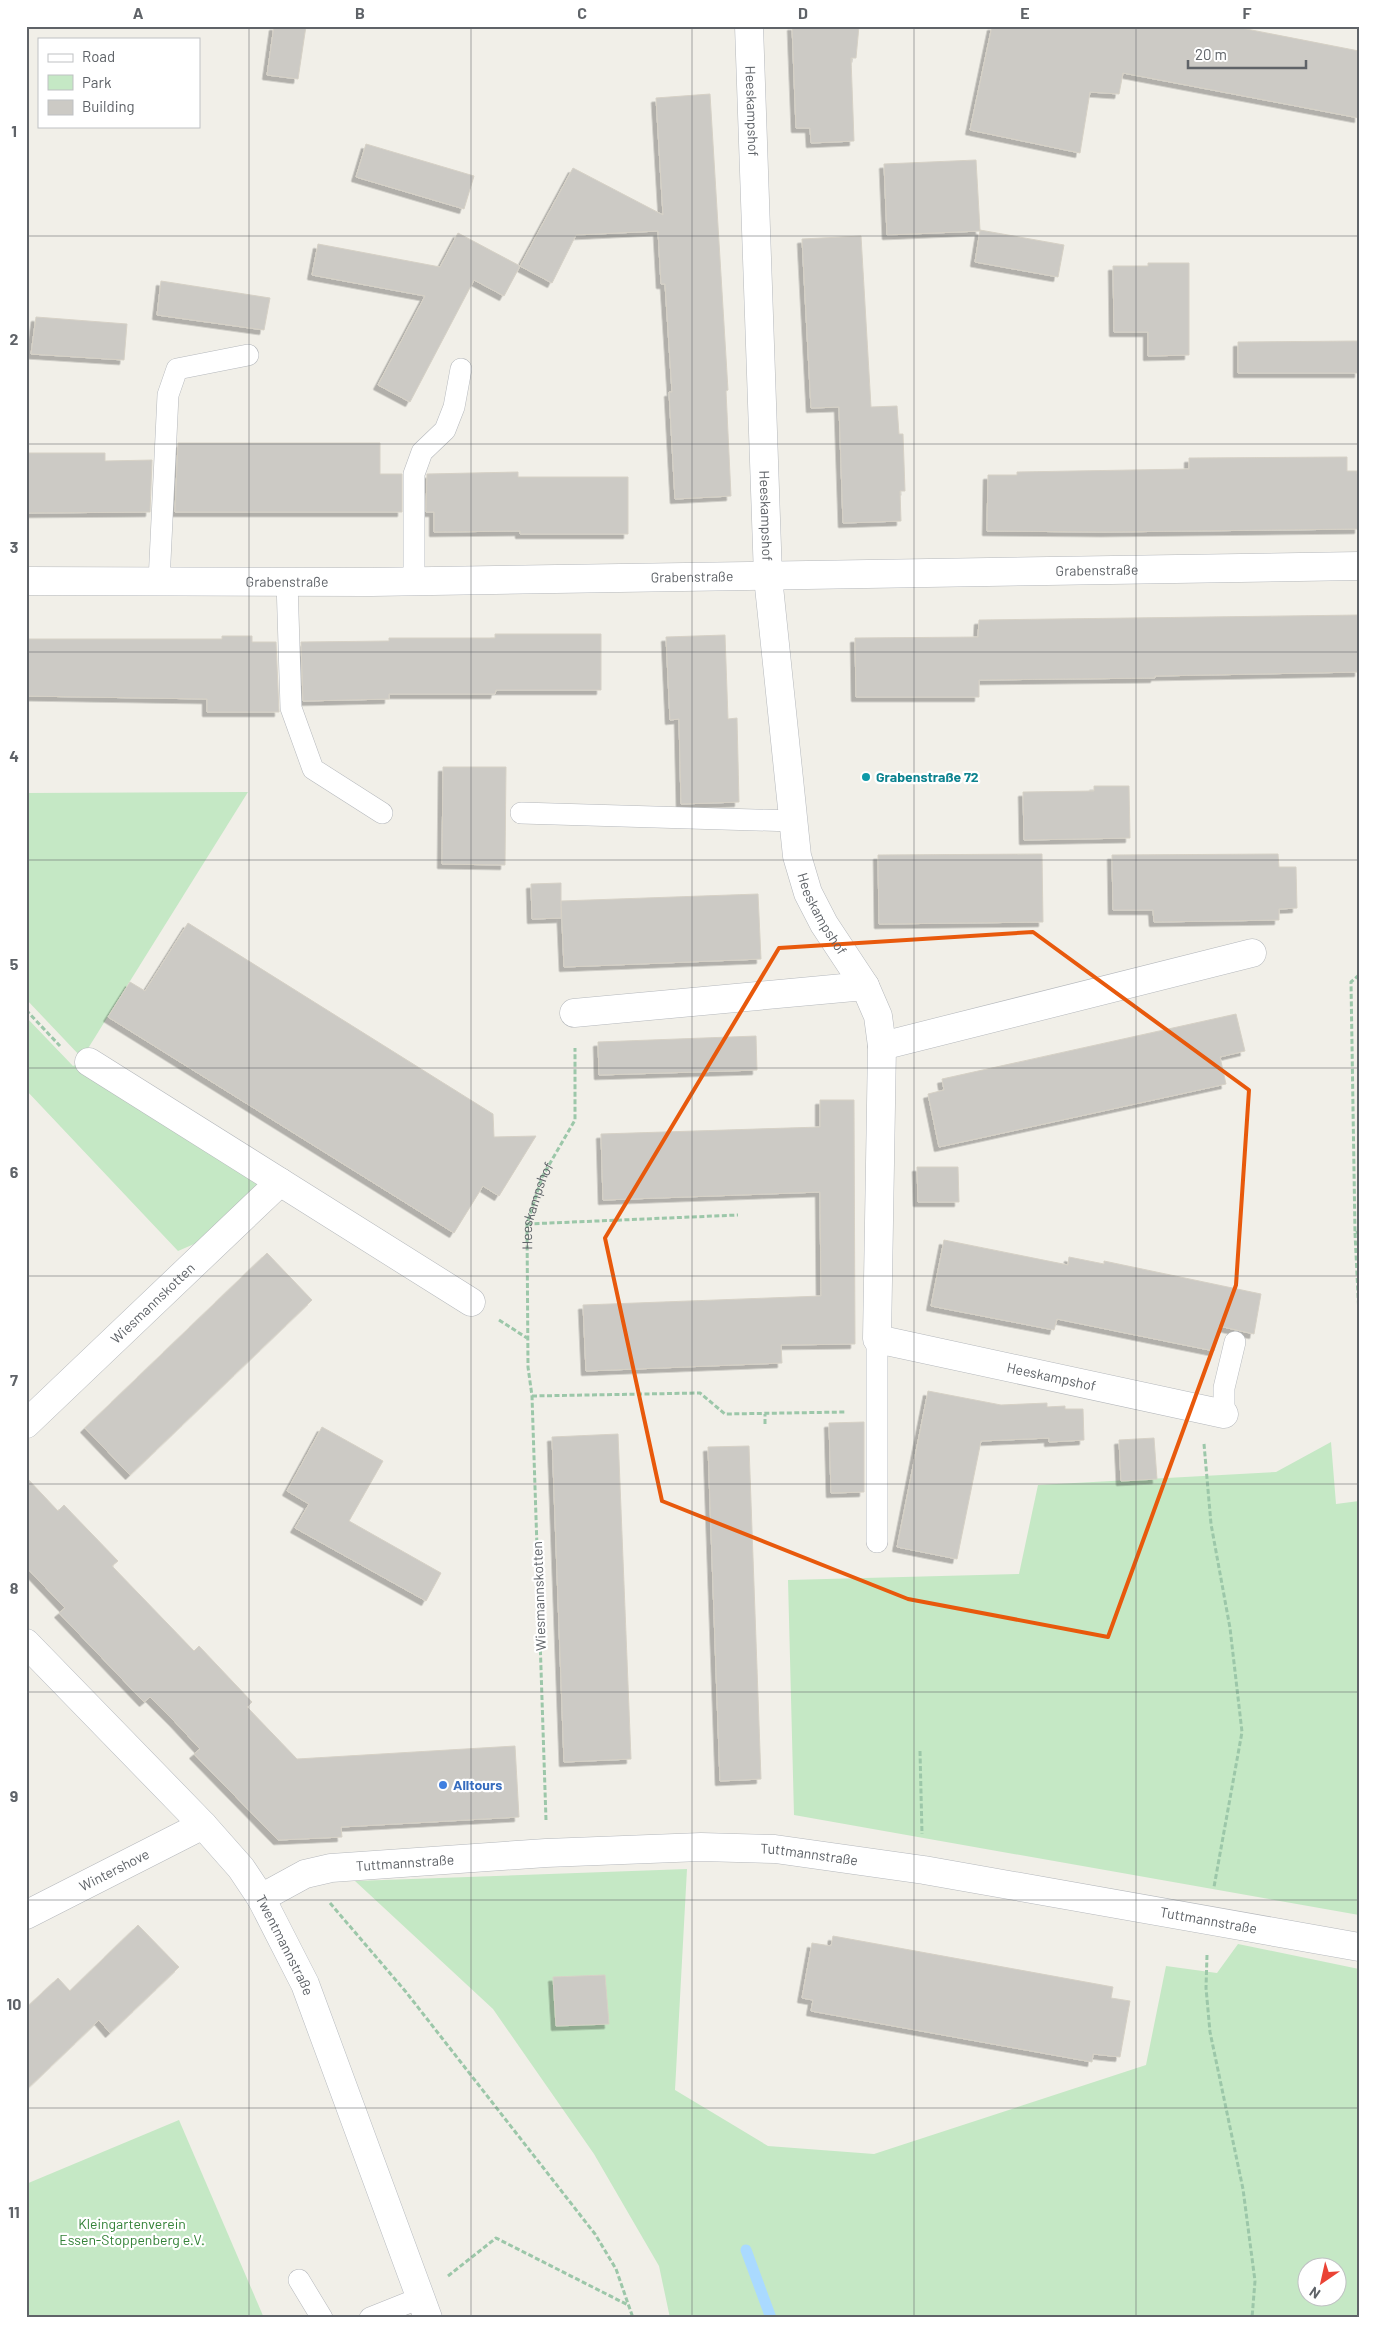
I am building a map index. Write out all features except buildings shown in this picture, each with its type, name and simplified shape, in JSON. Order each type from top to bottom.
[{"type":"street","name":"Heeskampshof","points":[[749,26],[768,577],[798,856],[808,893],[824,924],[866,986],[878,1016],[882,1046],[877,1339],[1213,1412]]},
{"type":"street","name":"Grabenstraße","points":[[26,581],[414,581],[768,577],[1359,566]]},
{"type":"street","points":[[882,1046],[1252,953]]},
{"type":"street","points":[[574,1013],[866,986]]},
{"type":"street","points":[[89,1062],[471,1302]]},
{"type":"street","name":"Wiesmannskotten","points":[[26,1424],[280,1182]]},
{"type":"street","name":"Twentmannstraße","points":[[26,1643],[203,1825],[241,1868],[260,1898],[305,1984],[424,2308]]},
{"type":"street","name":"Wintershove","points":[[26,1915],[203,1825]]},
{"type":"street","name":"Tuttmannstraße","points":[[260,1898],[305,1874],[331,1868],[546,1853],[701,1848],[775,1849],[924,1870],[1359,1947]]},
{"type":"lane","points":[[159,582],[168,395],[178,368],[248,355]]},
{"type":"lane","points":[[414,581],[414,474],[422,452],[445,430],[454,407],[461,368]]},
{"type":"lane","points":[[287,582],[291,708],[313,769],[382,812]]},
{"type":"lane","points":[[521,813],[794,821]]},
{"type":"lane","name":"Heeskampshof","points":[[877,1339],[877,1542]]},
{"type":"lane","points":[[1213,1412],[1224,1388],[1235,1342]]},
{"type":"lane","points":[[299,2280],[322,2318]]},
{"type":"lane","points":[[370,2318],[424,2308]]},
{"type":"path","points":[[1359,975],[1351,982],[1359,1315]]},
{"type":"path","points":[[26,1010],[75,1062],[89,1062]]},
{"type":"path","name":"Heeskampshof","points":[[527,1339],[527,1224],[542,1177],[575,1120],[574,1013]]},
{"type":"path","points":[[527,1224],[738,1215]]},
{"type":"path","name":"Wiesmannskotten","points":[[527,1339],[532,1396],[546,1853]]},
{"type":"path","points":[[532,1396],[700,1393],[725,1414],[847,1412]]},
{"type":"path","points":[[1213,1412],[1211,1524],[1230,1628],[1242,1732],[1208,1919],[1206,1988],[1210,2032],[1243,2189],[1255,2281],[1252,2318]]},
{"type":"path","points":[[765,1414],[765,1424]]},
{"type":"path","points":[[920,1751],[924,1870]]},
{"type":"path","points":[[305,1874],[406,1992],[595,2234],[616,2269],[633,2318]]},
{"type":"path","points":[[424,2308],[496,2238],[629,2306]]},
{"type":"highlighted area","points":[[1033,932],[1249,1090],[1236,1285],[1108,1637],[908,1599],[662,1501],[605,1238],[779,948]]},
{"type":"green space","points":[[248,792],[82,1058],[26,999],[26,793]]},
{"type":"green space","points":[[26,1017],[73,1066],[77,1064],[267,1182],[208,1238],[178,1251],[26,1090]]},
{"type":"green space","points":[[1331,1442],[1336,1504],[1359,1501],[1359,1915],[794,1815],[788,1580],[1019,1574],[1038,1485],[1276,1472]]},
{"type":"green space","points":[[687,1869],[675,2090],[768,2146],[874,2154],[1146,2065],[1166,1966],[1217,1973],[1238,1944],[1359,1969],[1359,2318],[670,2318],[659,2266],[594,2154],[493,2009],[355,1881]]},
{"type":"green space","name":"Kleingartenverein Essen-Stoppenberg e.V.","points":[[179,2120],[264,2318],[26,2318],[26,2184]]},
{"type":"waterway","points":[[746,2250],[771,2318]]},
{"type":"place","name":"Grabenstraße 72","points":[[866,777]]},
{"type":"place","name":"Alltours","points":[[443,1785]]}]
